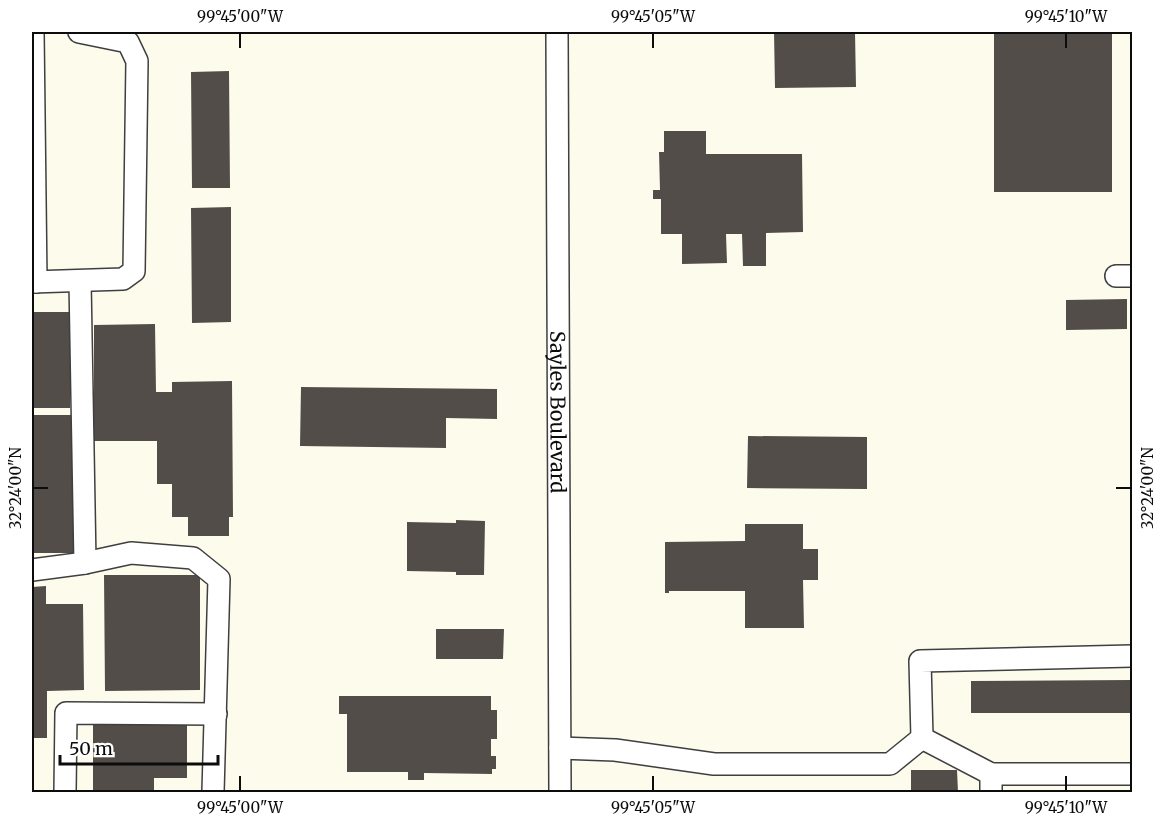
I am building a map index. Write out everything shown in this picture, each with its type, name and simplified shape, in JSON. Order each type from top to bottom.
[{"type":"street","points":[[34,32],[34,282],[123,279],[134,271],[137,61],[128,42],[79,32]]},
{"type":"street","name":"Sayles Boulevard","points":[[557,32],[560,792]]},
{"type":"street","points":[[80,281],[85,563]]},
{"type":"street","points":[[32,570],[85,563],[131,553],[193,558],[219,579],[213,792]]},
{"type":"street","points":[[922,738],[920,661],[1132,656]]},
{"type":"street","points":[[65,792],[66,713],[216,714]]},
{"type":"street","points":[[560,748],[615,750],[714,764],[890,764],[922,738]]},
{"type":"street","points":[[922,738],[991,783],[1132,774]]},
{"type":"building","points":[[774,32],[855,32],[856,87],[775,88]]},
{"type":"building","points":[[994,32],[1112,32],[1112,192],[994,192]]},
{"type":"building","points":[[229,71],[230,188],[192,188],[191,72]]},
{"type":"building","points":[[664,131],[706,131],[706,154],[802,154],[803,232],[766,233],[766,266],[743,266],[742,234],[726,234],[727,263],[682,264],[682,234],[661,234],[661,199],[653,199],[653,190],[660,190],[659,152],[664,152]]},
{"type":"building","points":[[231,207],[231,322],[192,323],[191,208]]},
{"type":"building","points":[[1127,299],[1127,329],[1066,330],[1066,300]]},
{"type":"building","points":[[32,312],[70,312],[70,408],[32,408]]},
{"type":"building","points":[[155,324],[156,392],[172,392],[172,382],[232,381],[233,517],[229,517],[229,536],[188,536],[188,517],[172,517],[172,484],[157,484],[157,441],[94,441],[94,325]]},
{"type":"building","points":[[301,387],[497,389],[497,419],[446,418],[446,448],[300,446]]},
{"type":"building","points":[[32,415],[74,415],[75,553],[32,553]]},
{"type":"building","points":[[748,436],[867,437],[867,489],[747,488]]},
{"type":"building","points":[[456,520],[485,521],[484,575],[407,571],[407,522],[456,523]]},
{"type":"building","points":[[745,524],[803,524],[803,549],[818,549],[818,580],[803,580],[804,628],[745,628],[745,591],[669,591],[665,593],[665,542],[745,541]]},
{"type":"building","points":[[104,575],[200,575],[200,690],[105,691]]},
{"type":"building","points":[[46,586],[46,604],[83,604],[84,690],[47,691],[47,738],[32,738],[32,587]]},
{"type":"building","points":[[436,629],[504,629],[503,659],[436,659]]},
{"type":"building","points":[[1132,680],[1132,713],[971,713],[971,681]]},
{"type":"building","points":[[339,696],[491,696],[491,710],[497,710],[497,739],[491,739],[491,756],[496,756],[496,769],[492,769],[492,774],[424,773],[424,780],[408,780],[408,772],[347,772],[347,714],[339,714]]},
{"type":"building","points":[[93,722],[187,723],[187,778],[154,778],[154,792],[93,792]]},
{"type":"building","points":[[911,770],[957,770],[958,792],[911,792]]}]
